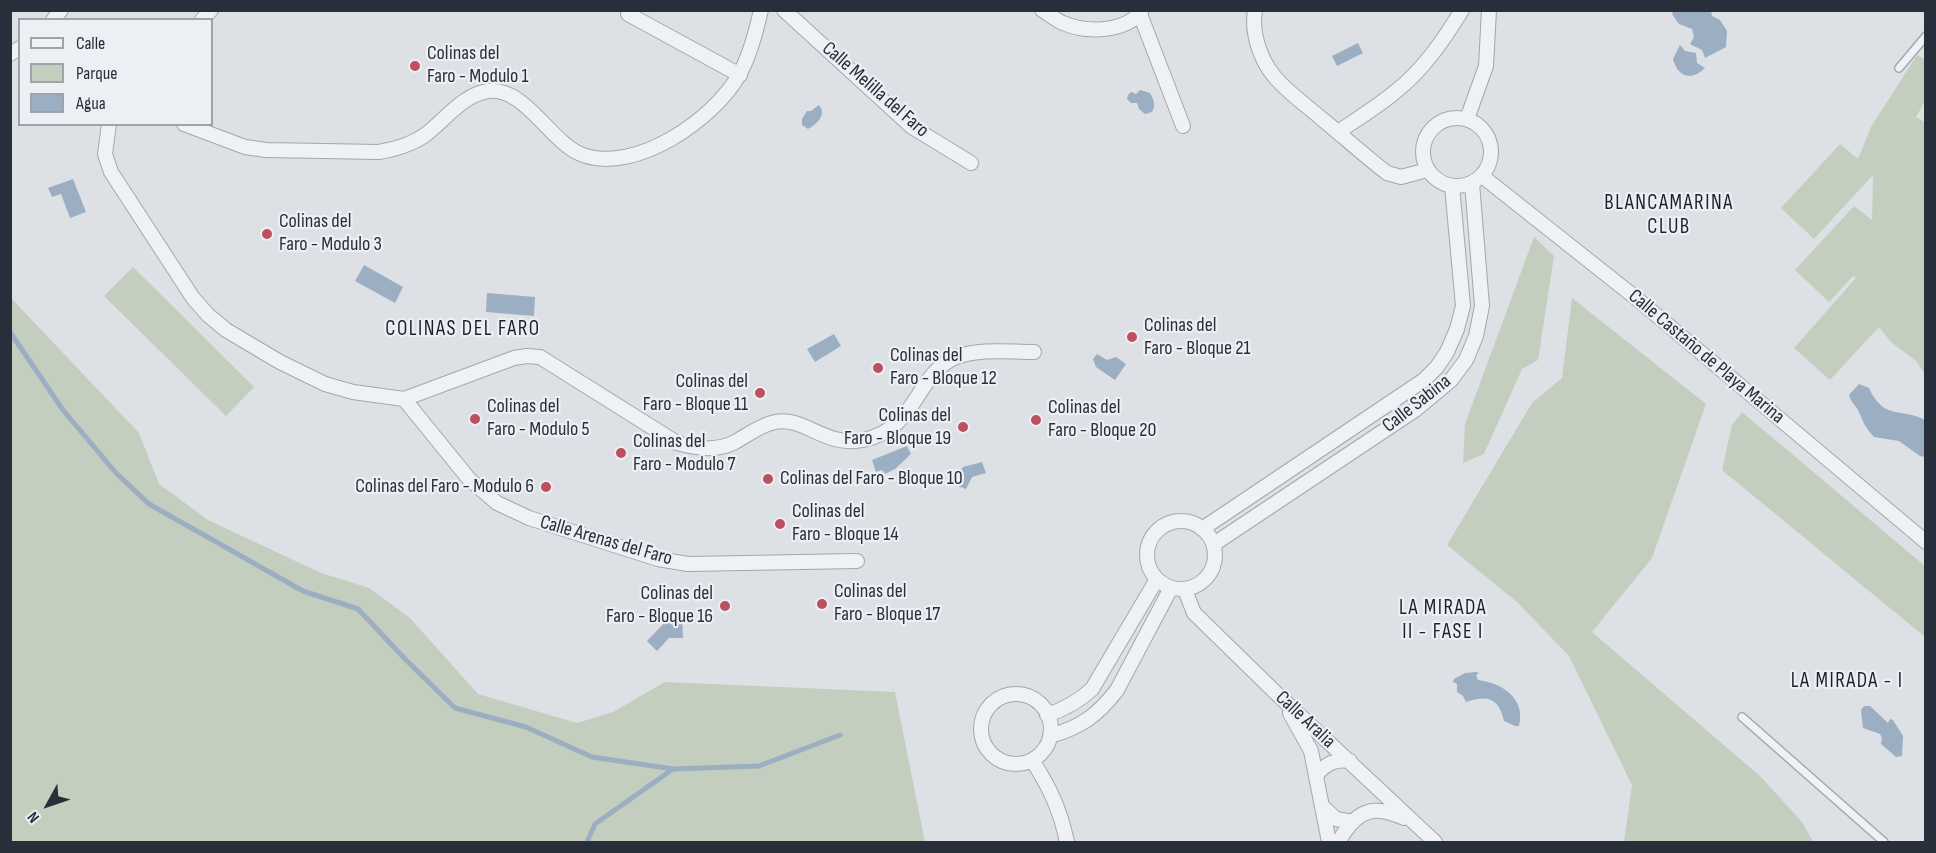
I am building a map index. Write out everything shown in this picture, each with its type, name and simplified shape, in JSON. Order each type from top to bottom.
[{"type":"street","points":[[189,126],[245,147],[266,150],[379,152],[397,149],[413,142],[465,101],[489,91],[502,92],[516,98],[568,146],[582,155],[599,159],[628,157],[674,138],[721,99],[740,75],[755,36],[761,10]]},
{"type":"street","name":"Calle Melilla del Faro","points":[[784,10],[912,127],[971,163]]},
{"type":"street","points":[[1042,10],[1063,23],[1086,29],[1106,29],[1125,23],[1141,12],[1183,126]]},
{"type":"street","points":[[1255,10],[1253,18],[1256,40],[1273,75],[1387,173],[1401,177],[1427,170]]},
{"type":"street","points":[[1338,132],[1395,92],[1420,68],[1445,38],[1462,10]]},
{"type":"street","points":[[1467,119],[1486,66],[1490,10]]},
{"type":"street","points":[[628,14],[740,75]]},
{"type":"street","points":[[1457,117],[1467,119],[1477,124],[1485,132],[1492,152],[1490,163],[1477,180],[1468,186],[1445,185],[1427,170],[1423,158],[1423,146],[1427,135],[1435,126],[1457,117]]},
{"type":"street","points":[[109,126],[105,154],[111,172],[193,298],[208,315],[226,330],[280,362],[325,384],[353,392],[404,399],[514,358],[540,357],[676,443],[693,448],[732,444],[763,426],[781,421],[794,422],[829,439],[846,442],[863,440],[894,427],[905,416],[928,381],[955,358],[977,351],[1034,352]]},
{"type":"street","name":"Calle Castaño de Playa Marina","points":[[1477,180],[1636,298],[1926,542]]},
{"type":"street","name":"Calle Sabina","points":[[1214,544],[1415,410],[1451,380],[1466,360],[1476,336],[1482,306],[1477,180]]},
{"type":"street","name":"Calle Sabina","points":[[1202,528],[1424,380],[1437,367],[1447,352],[1457,329],[1463,306],[1452,186]]},
{"type":"street","name":"Calle Arenas del Faro","points":[[404,399],[469,479],[497,503],[529,518],[657,560],[688,564],[857,561]]},
{"type":"street","points":[[1176,521],[1188,521],[1202,528],[1214,544],[1215,562],[1212,573],[1196,587],[1178,589],[1157,579],[1149,566],[1147,554],[1149,543],[1155,532],[1176,521]]},
{"type":"street","points":[[1047,715],[1077,702],[1092,689],[1157,579]]},
{"type":"street","points":[[1050,736],[1071,730],[1091,719],[1106,705],[1178,589]]},
{"type":"street","name":"Calle Aralia","points":[[1178,589],[1194,613],[1435,843]]},
{"type":"street","points":[[1014,694],[1025,696],[1036,701],[1047,715],[1050,720],[1050,736],[1048,744],[1032,760],[1020,764],[1008,763],[989,752],[981,731],[982,721],[994,702],[1014,694]]},
{"type":"street","points":[[1277,694],[1307,743],[1317,774],[1329,843]]},
{"type":"street","points":[[1317,774],[1325,765],[1338,759],[1350,761]]},
{"type":"street","points":[[1032,760],[1051,789],[1062,816],[1067,843]]},
{"type":"street","points":[[1368,811],[1373,794],[1370,781]]},
{"type":"street","points":[[1322,806],[1336,819],[1353,822]]},
{"type":"street","points":[[1339,843],[1353,822],[1368,811],[1388,811],[1414,823]]},
{"type":"lane","points":[[1899,68],[1926,36]]},
{"type":"lane","points":[[1742,717],[1884,843]]},
{"type":"green space","points":[[1917,55],[1926,60],[1925,101],[1916,117],[1926,123],[1925,374],[1916,361],[1891,342],[1879,327],[1830,380],[1794,348],[1856,278],[1853,276],[1829,302],[1795,270],[1854,206],[1872,220],[1873,175],[1814,239],[1781,208],[1840,144],[1858,159],[1871,127]]},
{"type":"green space","points":[[1534,237],[1554,256],[1538,360],[1522,369],[1484,454],[1463,463],[1465,424]]},
{"type":"green space","points":[[133,267],[254,387],[226,416],[104,296]]},
{"type":"green space","points":[[10,297],[139,433],[159,484],[208,520],[321,573],[369,588],[410,618],[478,694],[577,723],[613,712],[665,682],[895,692],[925,842],[11,842]]},
{"type":"green space","points":[[1572,298],[1706,404],[1652,558],[1592,632],[1761,777],[1802,822],[1813,842],[1624,842],[1632,785],[1569,656],[1518,603],[1447,545],[1532,403],[1562,378]]},
{"type":"green space","points":[[1742,412],[1925,566],[1925,637],[1722,470],[1732,425]]},
{"type":"water","points":[[1673,11],[1711,11],[1712,16],[1720,20],[1727,31],[1726,47],[1705,58],[1702,50],[1690,44],[1694,37],[1692,29],[1679,24],[1672,14]]},
{"type":"water","points":[[1358,43],[1363,53],[1337,66],[1332,56]]},
{"type":"water","points":[[1680,45],[1685,51],[1696,53],[1697,63],[1705,68],[1695,75],[1681,73],[1673,59]]},
{"type":"water","points":[[1140,90],[1150,93],[1154,105],[1152,112],[1145,114],[1139,109],[1137,103],[1131,103],[1127,99],[1131,92],[1136,94]]},
{"type":"water","points":[[819,105],[821,116],[818,122],[808,129],[802,125],[802,119],[807,111]]},
{"type":"water","points":[[73,179],[86,212],[70,218],[61,194],[52,197],[48,188]]},
{"type":"water","points":[[364,265],[403,287],[395,303],[355,281]]},
{"type":"water","points":[[487,293],[535,297],[534,316],[486,312]]},
{"type":"water","points":[[834,334],[841,346],[815,362],[807,349]]},
{"type":"water","points":[[1097,354],[1107,360],[1116,357],[1126,364],[1115,380],[1096,367],[1093,359]]},
{"type":"water","points":[[1859,384],[1869,388],[1881,405],[1887,409],[1925,420],[1925,457],[1899,441],[1874,437],[1849,395]]},
{"type":"water","points":[[907,446],[911,454],[895,469],[885,474],[882,470],[876,472],[872,460]]},
{"type":"water","points":[[982,462],[986,473],[972,477],[966,489],[953,484],[963,467]]},
{"type":"water","points":[[670,617],[682,617],[683,638],[669,638],[657,651],[647,641]]},
{"type":"water","points":[[1465,673],[1479,673],[1476,675],[1478,680],[1503,688],[1515,700],[1519,707],[1519,726],[1504,721],[1499,707],[1491,700],[1480,699],[1466,702],[1457,692],[1454,679]]},
{"type":"water","points":[[1864,706],[1870,706],[1888,723],[1890,719],[1893,720],[1903,736],[1902,756],[1896,757],[1881,744],[1880,734],[1863,728],[1861,710]]},
{"type":"waterway","points":[[10,332],[63,410],[116,473],[149,504],[303,591],[358,609],[455,708],[526,727],[592,757],[673,769],[759,766],[840,735]]},
{"type":"waterway","points":[[587,842],[595,824],[673,769]]},
{"type":"place","name":"Colinas del Faro - Modulo 1","points":[[415,66]]},
{"type":"place","name":"Colinas del Faro - Modulo 3","points":[[267,234]]},
{"type":"place","name":"Colinas del Faro - Bloque 21","points":[[1132,337]]},
{"type":"place","name":"Colinas del Faro - Bloque 12","points":[[878,368]]},
{"type":"place","name":"Colinas del Faro - Bloque 11","points":[[760,393]]},
{"type":"place","name":"Colinas del Faro - Modulo 5","points":[[475,419]]},
{"type":"place","name":"Colinas del Faro - Bloque 20","points":[[1036,420]]},
{"type":"place","name":"Colinas del Faro - Bloque 19","points":[[963,427]]},
{"type":"place","name":"Colinas del Faro - Modulo 7","points":[[621,453]]},
{"type":"place","name":"Colinas del Faro - Bloque 10","points":[[768,479]]},
{"type":"place","name":"Colinas del Faro - Modulo 6","points":[[546,487]]},
{"type":"place","name":"Colinas del Faro - Bloque 14","points":[[780,524]]},
{"type":"place","name":"Colinas del Faro - Bloque 17","points":[[822,604]]},
{"type":"place","name":"Colinas del Faro - Bloque 16","points":[[725,606]]},
{"type":"district","name":"BLANCAMARINA CLUB","points":[[1669,216]]},
{"type":"district","name":"COLINAS DEL FARO","points":[[463,330]]},
{"type":"district","name":"LA MIRADA II - FASE I","points":[[1443,621]]},
{"type":"district","name":"LA MIRADA - I","points":[[1847,682]]}]
